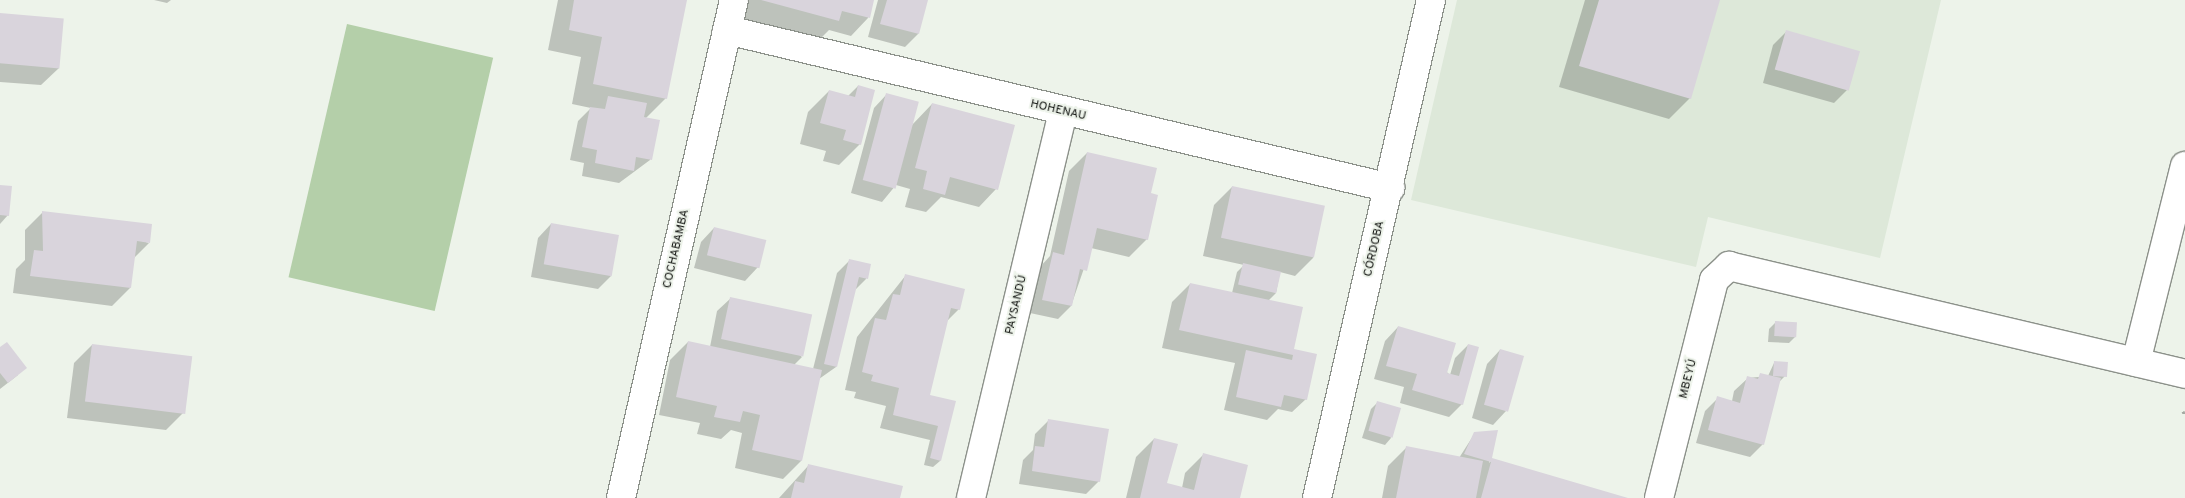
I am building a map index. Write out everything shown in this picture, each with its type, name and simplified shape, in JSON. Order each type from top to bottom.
[{"type":"street","name":"COCHABAMBA","points":[[621,498],[734,0]]},
{"type":"street","name":"CÓRDOBA","points":[[1317,498],[1390,188],[1431,0]]},
{"type":"street","name":"HOHENAU","points":[[728,30],[1063,112],[1390,188]]},
{"type":"street","name":"PAYSANDÚ","points":[[971,498],[1063,112]]},
{"type":"street","points":[[2185,166],[2136,362],[2185,374]]},
{"type":"street","name":"MBEYÚ","points":[[1659,498],[1714,280],[1729,266],[2136,362]]},
{"type":"path","points":[[2183,412],[2185,416]]},
{"type":"shaded area","points":[[1457,0],[1941,0],[1880,258],[1708,217],[1696,267],[1411,200]]},
{"type":"green space","points":[[347,24],[493,58],[435,311],[289,277]]},
{"type":"building","points":[[574,0],[687,0],[667,99],[593,84],[602,37],[569,30]]},
{"type":"building","points":[[761,0],[874,0],[870,18],[842,11],[839,21]]},
{"type":"building","points":[[887,0],[928,0],[919,34],[880,24]]},
{"type":"building","points":[[1599,0],[1720,0],[1691,99],[1579,66]]},
{"type":"building","points":[[0,13],[64,19],[59,68],[0,63]]},
{"type":"building","points":[[1786,30],[1860,51],[1849,91],[1775,69]]},
{"type":"building","points":[[858,85],[875,90],[861,145],[843,140],[846,130],[820,123],[829,90],[855,97]]},
{"type":"building","points":[[886,93],[919,102],[896,189],[863,180]]},
{"type":"building","points":[[608,96],[647,103],[644,117],[660,120],[652,160],[636,157],[634,171],[595,163],[597,150],[582,147],[590,107],[605,109]]},
{"type":"building","points":[[932,103],[1015,125],[998,190],[950,177],[945,195],[923,189],[927,171],[915,168]]},
{"type":"building","points":[[1087,152],[1157,168],[1151,193],[1158,195],[1148,240],[1097,228],[1087,271],[1080,269],[1072,306],[1042,300],[1053,252],[1064,255]]},
{"type":"building","points":[[0,185],[12,186],[9,216],[0,215]]},
{"type":"building","points":[[1232,186],[1325,206],[1314,258],[1221,238]]},
{"type":"building","points":[[42,211],[152,224],[150,243],[137,241],[131,288],[30,276],[34,250],[43,251]]},
{"type":"building","points":[[551,223],[619,235],[612,276],[544,264]]},
{"type":"building","points":[[714,227],[766,240],[759,268],[707,255]]},
{"type":"building","points":[[849,259],[871,264],[868,279],[859,277],[837,367],[824,364]]},
{"type":"building","points":[[1243,263],[1281,272],[1276,293],[1238,284]]},
{"type":"building","points":[[905,274],[965,289],[960,310],[951,308],[930,395],[956,401],[941,461],[930,458],[938,426],[893,415],[899,388],[871,381],[873,375],[862,372],[875,318],[886,320],[893,294],[900,295]]},
{"type":"building","points":[[1190,283],[1303,307],[1294,349],[1317,354],[1307,400],[1284,395],[1281,407],[1236,397],[1246,350],[1292,360],[1293,355],[1179,330]]},
{"type":"building","points":[[730,297],[812,314],[803,357],[721,339]]},
{"type":"building","points":[[1775,321],[1797,322],[1796,337],[1774,336]]},
{"type":"building","points":[[1398,326],[1456,343],[1447,373],[1459,376],[1468,344],[1479,347],[1463,405],[1412,390],[1417,374],[1386,366]]},
{"type":"building","points":[[688,341],[822,370],[802,461],[752,450],[760,415],[743,411],[740,422],[714,417],[717,406],[676,397]]},
{"type":"building","points":[[7,342],[27,368],[8,383],[0,373],[0,347]]},
{"type":"building","points":[[92,344],[192,356],[185,414],[85,402]]},
{"type":"building","points":[[1500,349],[1524,356],[1508,412],[1484,405]]},
{"type":"building","points":[[1774,361],[1788,362],[1787,377],[1773,376]]},
{"type":"building","points":[[1760,373],[1781,378],[1764,445],[1708,430],[1717,396],[1740,403],[1747,376],[1758,379]]},
{"type":"building","points":[[1377,401],[1401,408],[1392,438],[1368,431]]},
{"type":"building","points":[[1048,419],[1109,429],[1100,482],[1032,471],[1035,446],[1044,447]]},
{"type":"building","points":[[1498,430],[1492,458],[1628,498],[1481,498],[1491,462],[1464,454],[1474,432]]},
{"type":"building","points":[[1154,438],[1178,444],[1167,483],[1194,490],[1203,453],[1248,465],[1240,498],[1140,498]]},
{"type":"building","points":[[1406,446],[1483,461],[1476,498],[1396,498]]},
{"type":"building","points":[[808,464],[903,486],[900,498],[791,498],[795,481],[804,483]]}]
